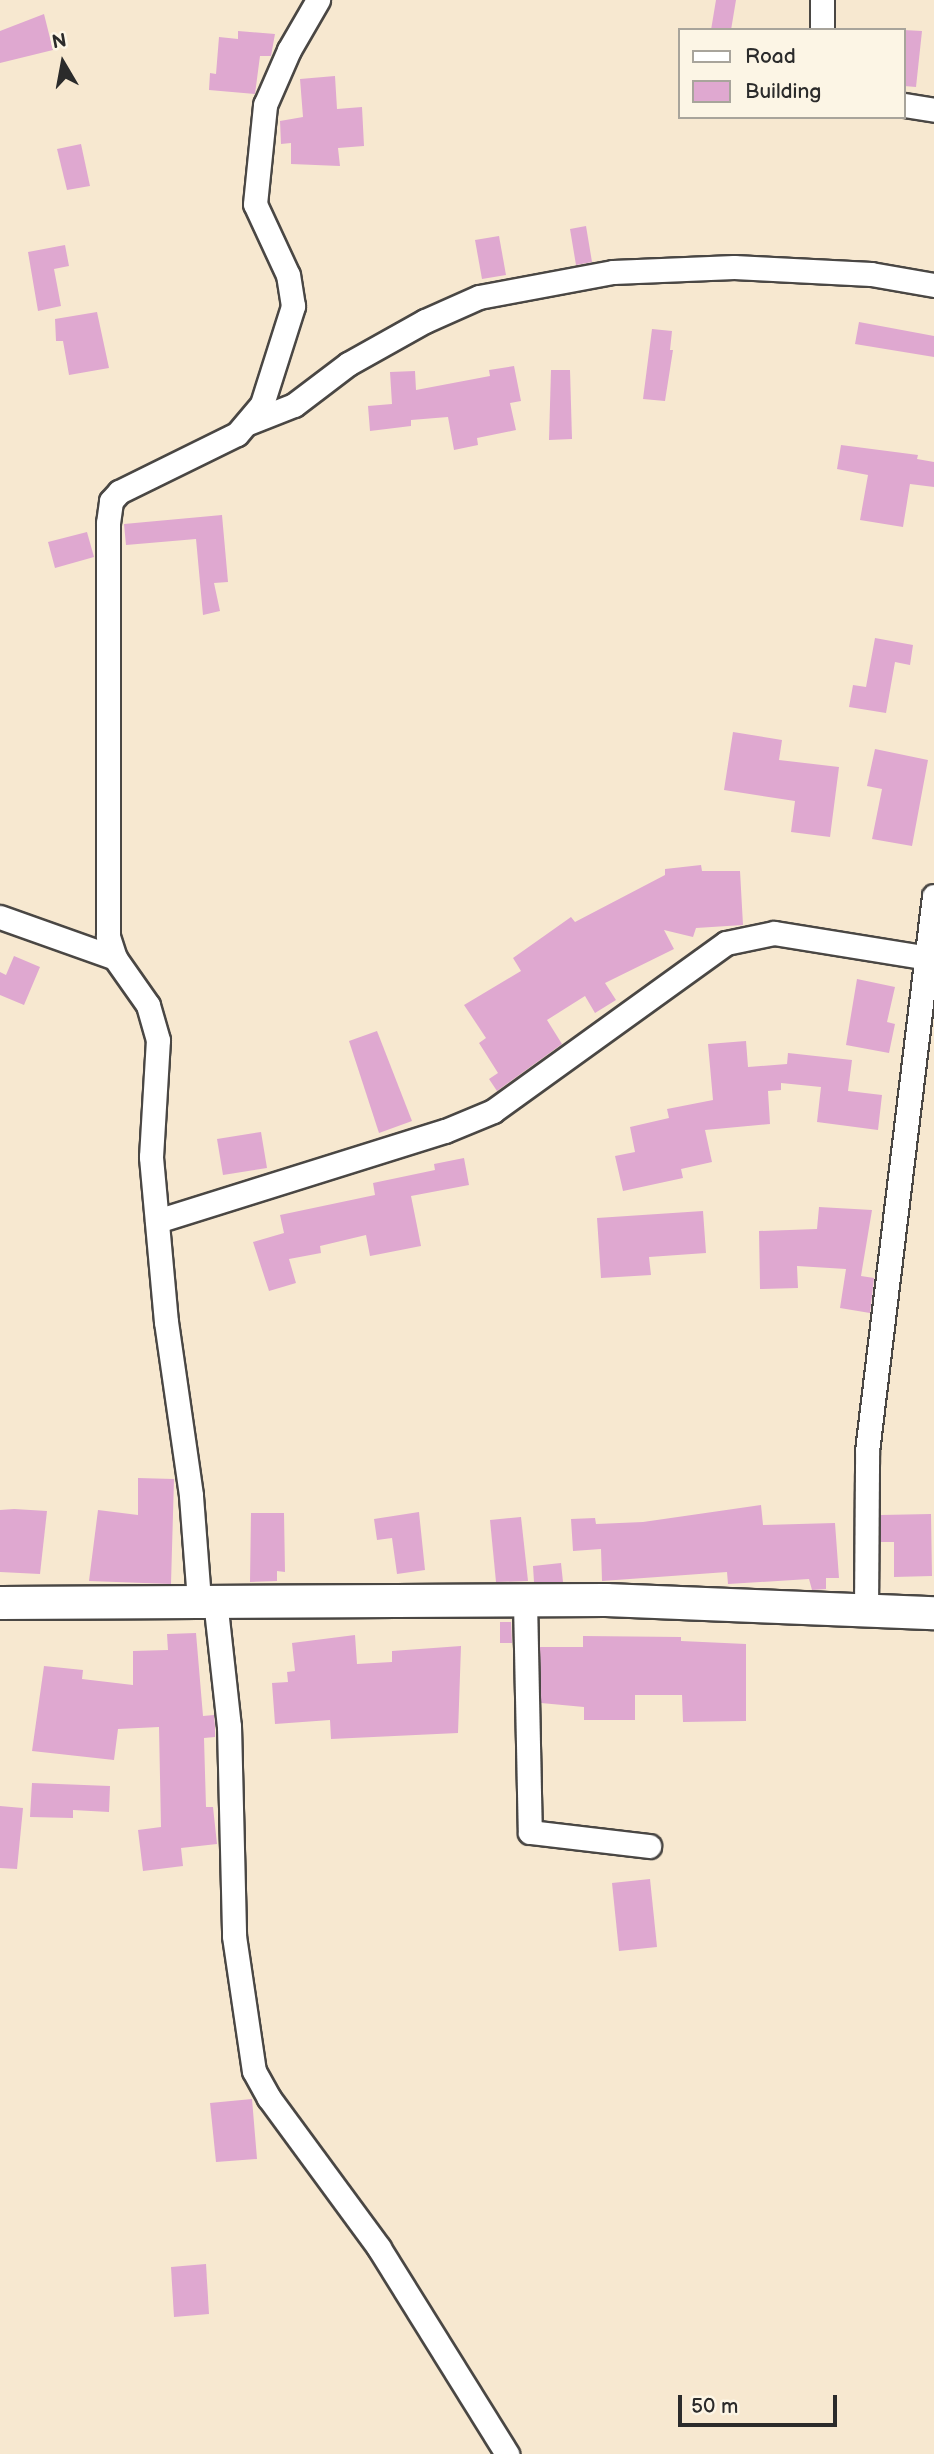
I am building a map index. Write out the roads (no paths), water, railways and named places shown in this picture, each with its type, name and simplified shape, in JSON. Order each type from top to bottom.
[{"type":"street","points":[[318,0],[289,50],[265,106],[255,204],[288,275],[293,306],[262,404],[237,434],[127,485],[109,509],[107,909],[115,958],[148,1005],[158,1040],[151,1157],[191,1495],[229,1726],[234,1936],[254,2071],[269,2098],[379,2248],[506,2454]]},
{"type":"street","points":[[822,0],[822,28]]},
{"type":"street","points":[[906,105],[934,110]]},
{"type":"street","points":[[248,423],[294,405],[348,364],[425,321],[479,297],[613,272],[734,267],[872,274],[934,285]]},
{"type":"street","points":[[866,1612],[867,1451],[929,958],[934,896]]},
{"type":"street","points":[[0,917],[115,958]]},
{"type":"street","points":[[157,1221],[445,1131],[493,1111],[726,943],[774,933],[929,958]]},
{"type":"street","points":[[0,1603],[207,1600],[525,1601],[934,1613]]},
{"type":"street","points":[[525,1601],[530,1832],[649,1846]]}]
